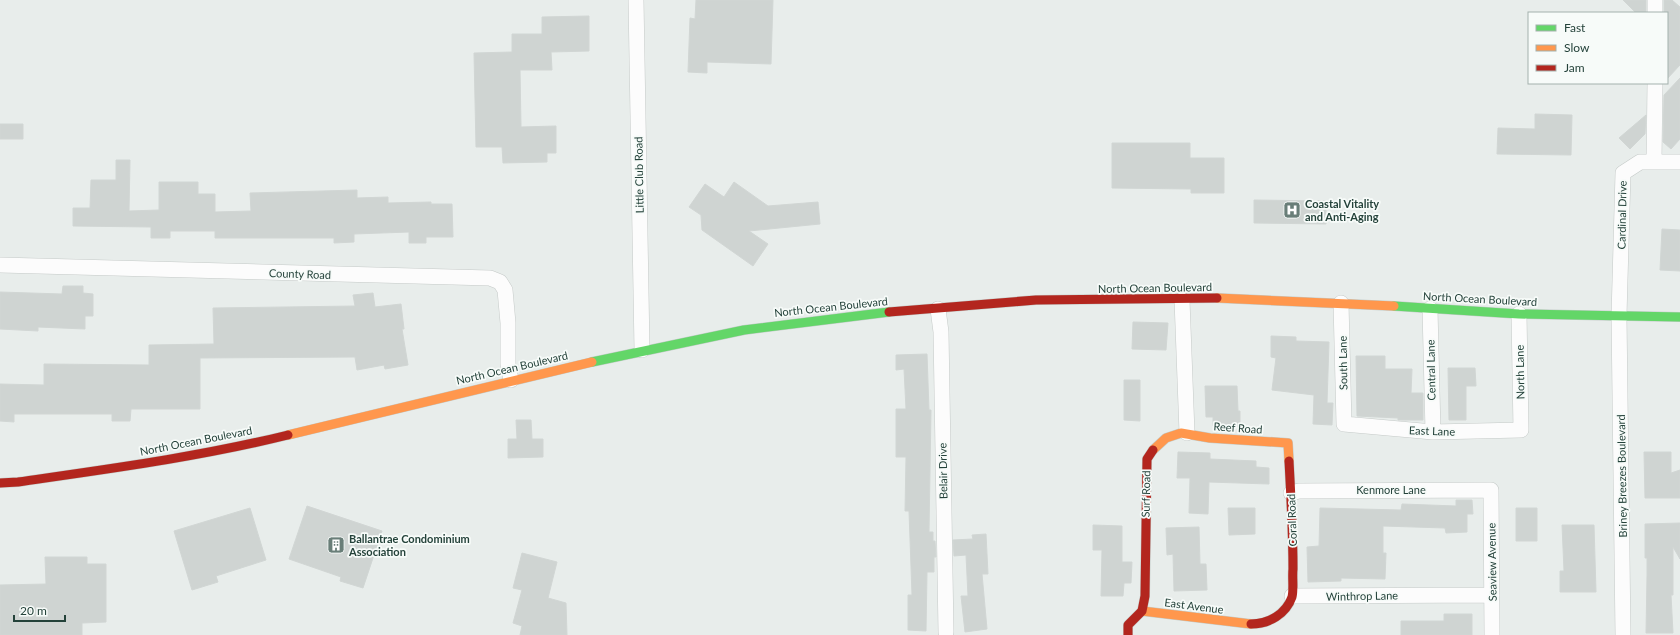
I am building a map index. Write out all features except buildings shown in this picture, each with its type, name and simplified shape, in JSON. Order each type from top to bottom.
[{"type":"main road","name":"North Ocean Boulevard","points":[[0,483],[32,480],[163,461],[255,443],[511,380],[642,350],[744,330],[858,315],[1036,300],[1182,300],[1232,298],[1341,302],[1520,314],[1680,317]]},
{"type":"main road","name":"Reef Road","points":[[1188,433],[1208,438],[1288,443]]},
{"type":"main road","name":"Surf Road","points":[[1142,611],[1145,596],[1147,459],[1152,449],[1162,440],[1176,434],[1188,433]]},
{"type":"main road","name":"Coral Road","points":[[1288,443],[1293,543],[1292,596]]},
{"type":"main road","points":[[1243,630],[1274,619],[1285,609],[1292,596]]},
{"type":"main road","name":"East Avenue","points":[[1142,611],[1243,630]]},
{"type":"main road","points":[[1128,635],[1128,625],[1142,611]]},
{"type":"street","name":"Little Club Road","points":[[636,0],[642,350]]},
{"type":"street","points":[[1655,0],[1655,12]]},
{"type":"street","points":[[1655,84],[1654,161],[1680,162]]},
{"type":"street","name":"Cardinal Drive","points":[[1621,298],[1622,173],[1640,162],[1654,161]]},
{"type":"street","name":"County Road","points":[[0,265],[490,278],[500,282],[505,290],[508,364],[511,380]]},
{"type":"street","name":"Briney Breezes Boulevard","points":[[1621,298],[1619,316],[1624,635]]},
{"type":"street","points":[[1182,300],[1188,433]]},
{"type":"street","name":"South Lane","points":[[1341,302],[1344,424]]},
{"type":"street","name":"Belair Drive","points":[[938,309],[940,332],[946,632]]},
{"type":"street","name":"Central Lane","points":[[1430,309],[1433,432]]},
{"type":"street","name":"North Lane","points":[[1520,314],[1521,430]]},
{"type":"street","name":"East Lane","points":[[1344,424],[1433,432],[1521,430]]},
{"type":"street","name":"Kenmore Lane","points":[[1291,493],[1299,491],[1491,490]]},
{"type":"street","name":"Seaview Avenue","points":[[1491,490],[1492,635]]},
{"type":"street","name":"Winthrop Lane","points":[[1292,596],[1492,595]]},
{"type":"traffic: fast","points":[[1394,306],[1519,314],[1680,317]]},
{"type":"traffic: fast","points":[[592,362],[744,330],[889,312]]},
{"type":"traffic: slow","points":[[1217,298],[1394,306]]},
{"type":"traffic: slow","points":[[288,435],[592,362]]},
{"type":"traffic: slow","points":[[1153,450],[1166,438],[1181,433],[1210,438],[1288,443],[1289,461]]},
{"type":"traffic: slow","points":[[1142,611],[1251,624]]},
{"type":"traffic: jam","points":[[889,312],[1036,300],[1217,298]]},
{"type":"traffic: jam","points":[[0,483],[18,482],[153,462],[221,450],[288,435]]},
{"type":"traffic: jam","points":[[1128,635],[1128,625],[1142,611],[1145,596],[1147,459],[1153,450]]},
{"type":"traffic: jam","points":[[1251,624],[1258,624],[1276,617],[1286,608],[1292,597],[1293,542],[1289,461]]},
{"type":"place","name":"Coastal Vitality and Anti-Aging","points":[[1292,210]]},
{"type":"place","name":"Ballantrae Condominium Association","points":[[336,545]]}]
